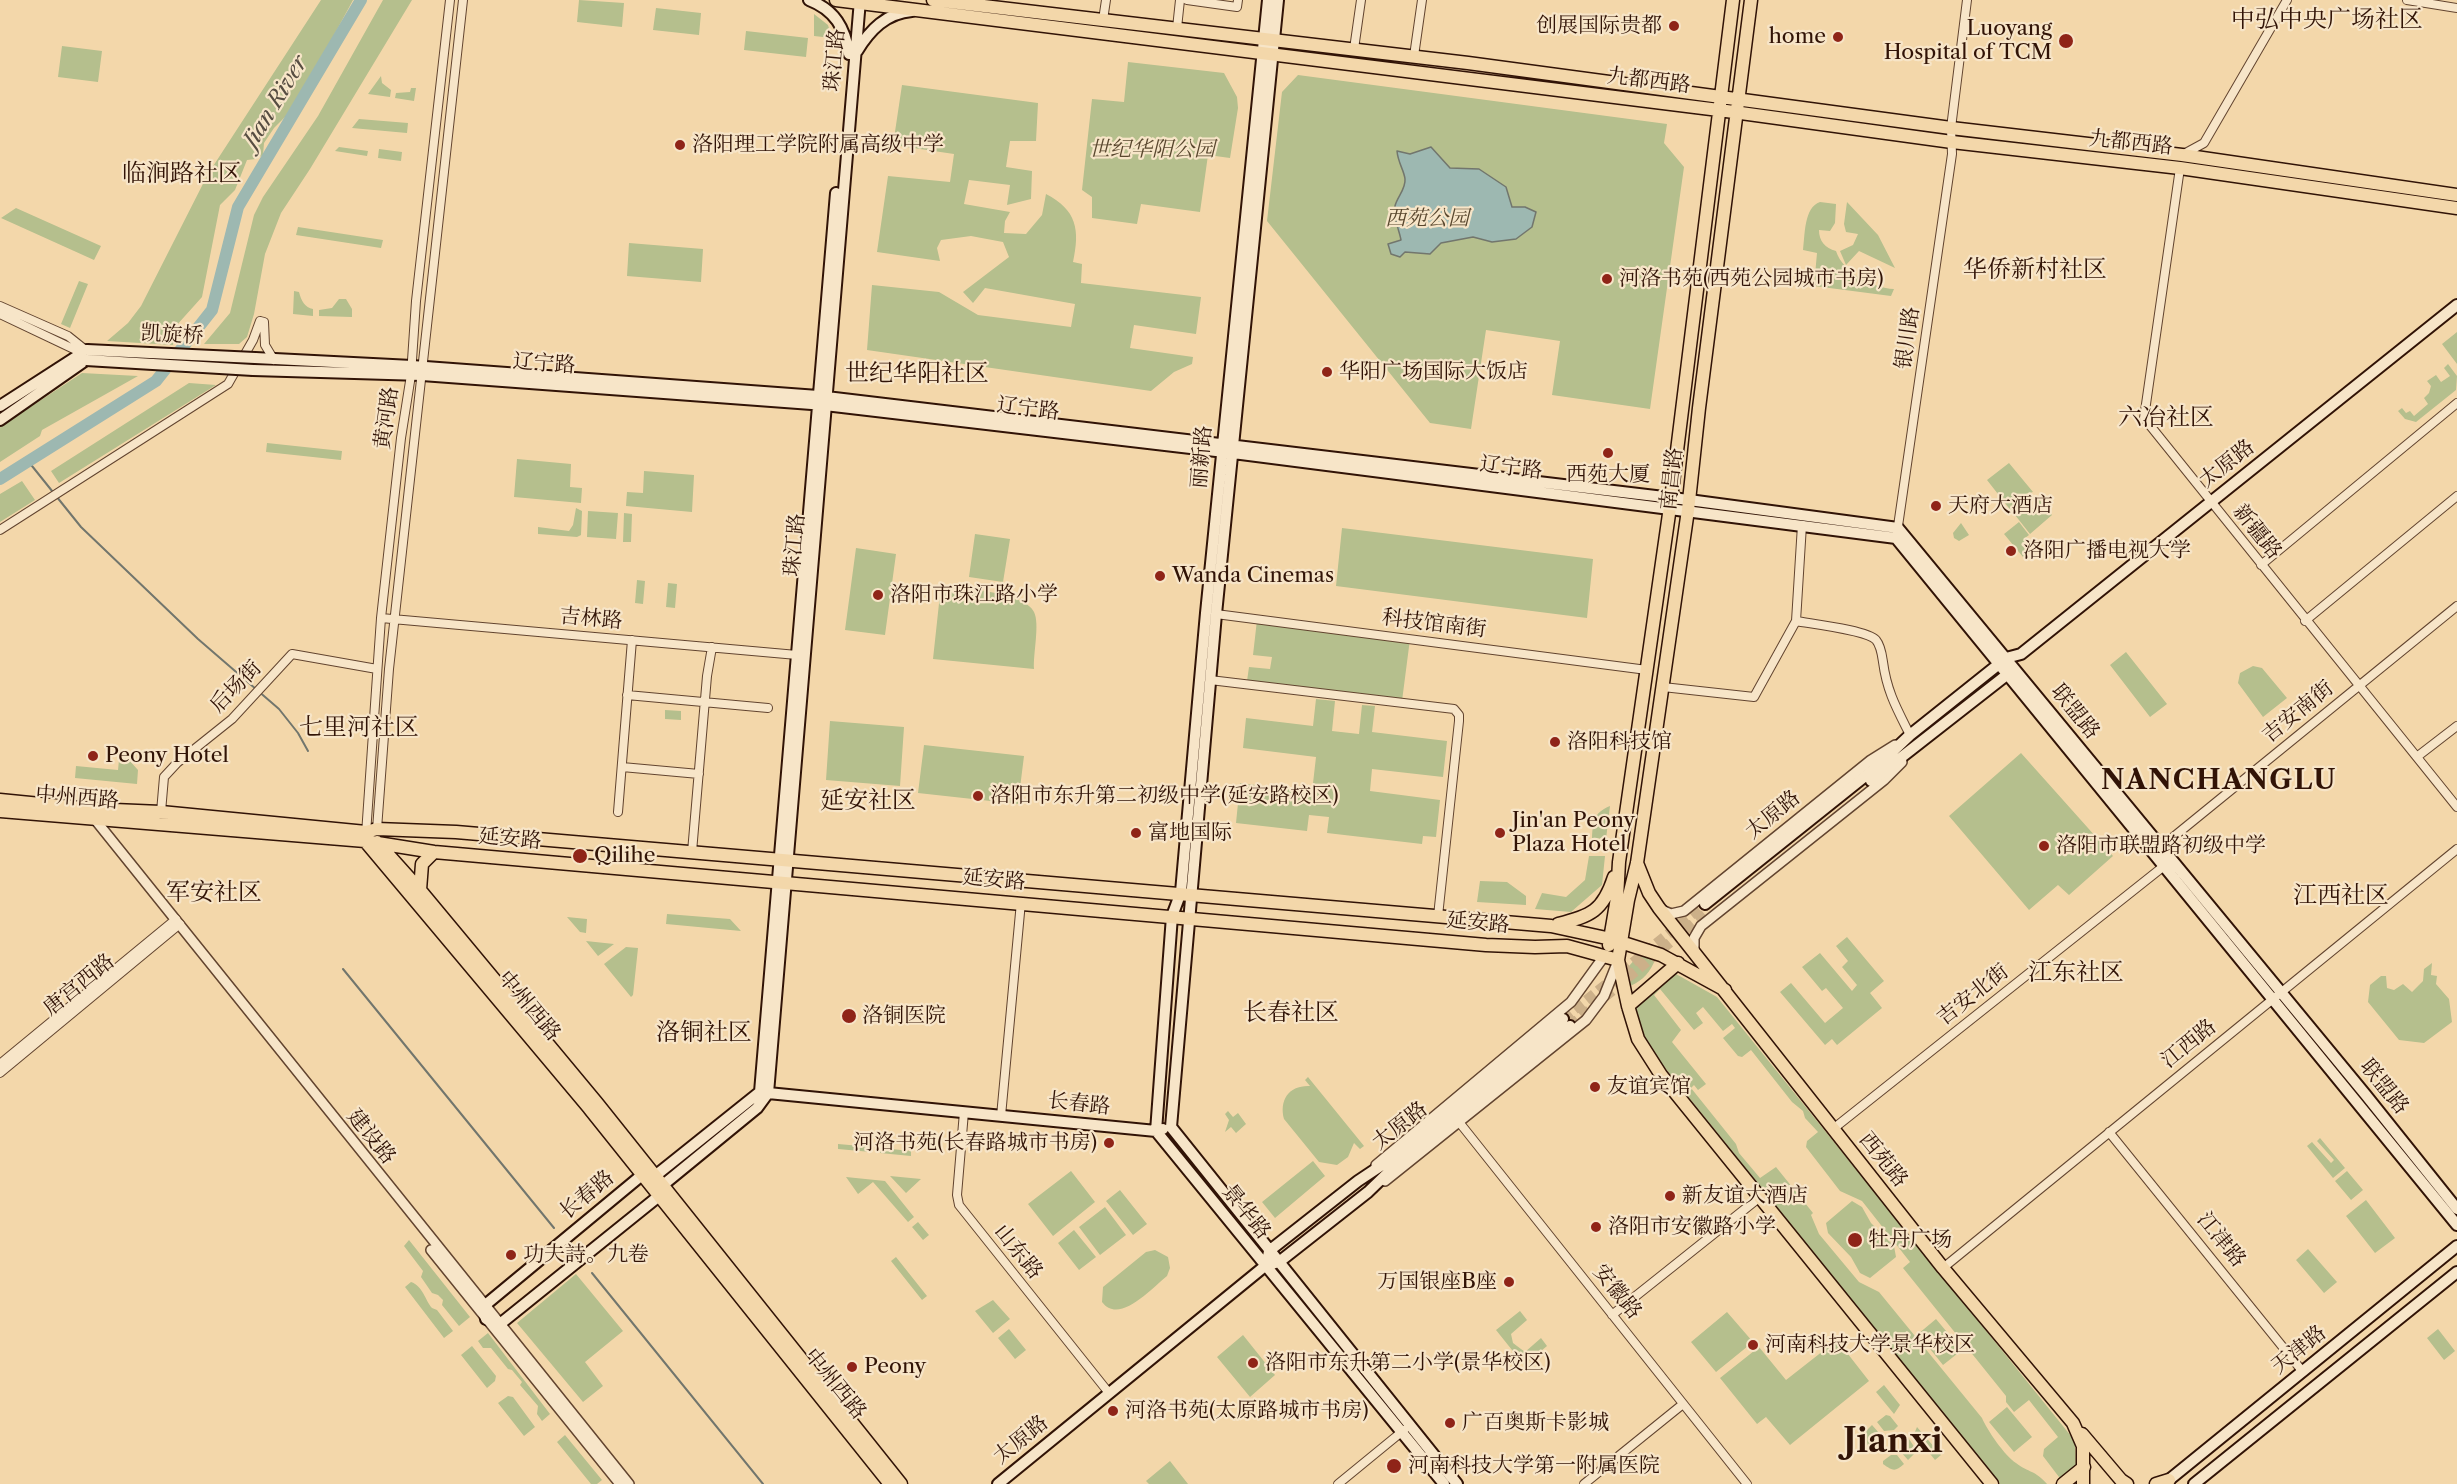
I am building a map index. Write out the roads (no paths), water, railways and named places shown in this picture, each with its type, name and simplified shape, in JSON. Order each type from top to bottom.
[{"type":"main road","points":[[809,0],[822,5],[837,19],[852,54]]},
{"type":"main road","name":"九都西路","points":[[836,0],[1266,53],[2182,155],[2457,195]]},
{"type":"main road","name":"九都西路","points":[[933,0],[1414,56],[1720,104]]},
{"type":"main road","name":"丽新路","points":[[1172,916],[1187,893],[1210,680],[1228,448],[1266,53],[1268,0]]},
{"type":"main road","name":"丽新路","points":[[1267,39],[1278,0]]},
{"type":"main road","name":"南昌路","points":[[1618,960],[1616,940],[1619,857],[1671,502],[1733,0]]},
{"type":"main road","name":"南昌路","points":[[1605,955],[1616,940],[1638,859],[1689,505],[1699,408],[1751,0]]},
{"type":"main road","name":"珠江路","points":[[784,861],[856,1]]},
{"type":"main road","points":[[852,54],[874,28],[887,18],[904,12],[918,11]]},
{"type":"main road","name":"九都西路","points":[[1738,106],[1952,142],[2180,168],[2457,208]]},
{"type":"main road","name":"太原路","points":[[2021,654],[2011,671],[1920,745],[1707,907],[1874,769],[1910,735],[2002,661],[2021,654],[2457,305]]},
{"type":"main road","points":[[0,406],[87,356]]},
{"type":"main road","points":[[0,420],[87,356]]},
{"type":"main road","name":"凯旋桥","points":[[87,356],[255,358]]},
{"type":"main road","name":"凯旋桥","points":[[87,356],[253,370]]},
{"type":"main road","name":"辽宁路","points":[[255,358],[822,401],[1671,502]]},
{"type":"main road","name":"辽宁路","points":[[253,370],[417,371]]},
{"type":"main road","name":"珠江路","points":[[764,1092],[783,882],[797,655],[822,401]]},
{"type":"main road","name":"丽新路","points":[[1190,918],[1187,893],[1205,624],[1228,448]]},
{"type":"main road","points":[[1671,502],[1802,525],[1897,533]]},
{"type":"main road","points":[[1689,505],[1897,533]]},
{"type":"main road","name":"联盟路","points":[[1897,533],[2002,661],[2161,847],[2457,1225]]},
{"type":"main road","name":"联盟路","points":[[2011,671],[2164,866],[2457,1209]]},
{"type":"main road","name":"中州西路","points":[[0,800],[91,816],[161,812],[371,836],[420,890],[901,1484]]},
{"type":"main road","name":"中州西路","points":[[0,811],[371,836],[590,1108],[655,1183],[890,1484]]},
{"type":"main road","name":"延安路","points":[[371,836],[456,832],[1537,924],[1616,940],[1678,963],[1725,990]]},
{"type":"main road","name":"延安路","points":[[371,836],[434,852],[1486,945],[1567,946],[1618,960]]},
{"type":"main road","points":[[420,890],[422,864],[434,852]]},
{"type":"main road","points":[[1619,857],[1625,868],[1631,868],[1638,859]]},
{"type":"main road","points":[[1551,926],[1594,912],[1606,899],[1619,857]]},
{"type":"main road","name":"西苑路","points":[[1638,859],[1649,893],[1659,908],[1943,1268],[2073,1423],[2083,1446],[2083,1484]]},
{"type":"main road","points":[[1156,1131],[1172,916]]},
{"type":"main road","points":[[1171,1127],[1190,918]]},
{"type":"main road","points":[[1535,947],[1544,943],[1546,938],[1543,928],[1537,924]]},
{"type":"main road","points":[[1618,960],[1638,1039],[1661,1075],[1880,1342],[1990,1484]]},
{"type":"main road","points":[[1628,1006],[1678,963]]},
{"type":"main road","name":"太原路","points":[[998,1484],[1265,1266],[1279,1262],[1368,1192],[1398,1163],[1567,1022],[1269,1251]]},
{"type":"main road","name":"长春路","points":[[484,1306],[757,1108],[764,1092],[1156,1131],[1171,1127]]},
{"type":"main road","name":"景华路","points":[[1171,1127],[1279,1262],[1444,1484]]},
{"type":"main road","name":"景华路","points":[[1156,1131],[1265,1266],[1405,1429],[1457,1484]]},
{"type":"main road","name":"长春路","points":[[500,1324],[655,1183]]},
{"type":"main road","name":"天津路","points":[[2167,1482],[2457,1246]]},
{"type":"main road","points":[[1265,1266],[1269,1251]]},
{"type":"main road","name":"天津路","points":[[2194,1484],[2457,1272]]},
{"type":"main road","points":[[484,1306],[486,1319],[500,1324]]},
{"type":"main road","points":[[2073,1423],[2121,1480],[2127,1484]]},
{"type":"main road","points":[[2063,1484],[2084,1467]]},
{"type":"main road","points":[[2156,1484],[2167,1482]]},
{"type":"street","name":"黄河路","points":[[371,836],[381,618],[401,438],[417,371],[416,301],[450,0]]},
{"type":"street","name":"黄河路","points":[[371,836],[395,620],[417,371],[463,0]]},
{"type":"street","points":[[1103,20],[1106,0]]},
{"type":"street","points":[[1177,28],[1180,0]]},
{"type":"street","points":[[1187,0],[1238,7],[1238,0]]},
{"type":"street","points":[[1354,49],[1360,0]]},
{"type":"street","points":[[1414,56],[1422,0]]},
{"type":"street","name":"银川路","points":[[1897,533],[1926,340],[1969,0]]},
{"type":"street","points":[[2182,155],[2204,143],[2287,0]]},
{"type":"street","points":[[2408,0],[2457,8]]},
{"type":"street","name":"新疆路","points":[[2180,168],[2144,418],[2305,621],[2360,685],[2457,807]]},
{"type":"street","points":[[0,306],[68,336],[87,356]]},
{"type":"street","points":[[0,314],[87,356]]},
{"type":"street","points":[[0,530],[228,384],[253,340],[260,321],[264,322],[265,345],[274,360]]},
{"type":"street","points":[[2261,565],[2457,403]]},
{"type":"street","points":[[2305,621],[2457,496]]},
{"type":"street","points":[[1663,687],[1754,697],[1796,621],[1802,525]]},
{"type":"street","name":"吉安南街","points":[[2161,847],[2457,606]]},
{"type":"street","name":"科技馆南街","points":[[1216,614],[1647,670]]},
{"type":"street","name":"吉林路","points":[[381,618],[797,655]]},
{"type":"street","points":[[1796,621],[1851,630],[1870,636],[1877,641],[1881,648],[1888,690],[1910,735]]},
{"type":"street","points":[[618,812],[632,640]]},
{"type":"street","points":[[692,852],[712,648]]},
{"type":"street","name":"后场街","points":[[161,812],[164,777],[177,763],[217,733],[255,696],[292,654],[377,669]]},
{"type":"street","points":[[1210,680],[1454,709],[1459,715],[1459,721],[1438,916]]},
{"type":"street","points":[[627,695],[768,708]]},
{"type":"street","points":[[2418,756],[2457,726]]},
{"type":"street","name":"太原路","points":[[1659,908],[1671,914],[1684,911],[1871,760],[1910,735]]},
{"type":"street","name":"太原路","points":[[1694,953],[1694,939],[1701,926],[1884,780],[1920,745]]},
{"type":"street","points":[[622,767],[699,774]]},
{"type":"street","name":"建设路","points":[[91,816],[628,1484]]},
{"type":"street","name":"江西路","points":[[1943,1268],[2457,849]]},
{"type":"street","name":"吉安北街","points":[[1833,1129],[2164,866]]},
{"type":"street","points":[[1000,1116],[1020,902]]},
{"type":"street","name":"建设路","points":[[176,923],[486,1319],[620,1484]]},
{"type":"street","name":"唐宫西路","points":[[0,1064],[176,923]]},
{"type":"street","name":"唐宫西路","points":[[0,1073],[176,923]]},
{"type":"street","points":[[1358,1181],[1571,1002],[1605,955]]},
{"type":"street","points":[[1368,1192],[1403,1168],[1586,1020],[1604,996],[1618,960]]},
{"type":"street","name":"山东路","points":[[964,1112],[957,1195],[959,1205],[1108,1393]]},
{"type":"street","name":"安徽路","points":[[1460,1122],[1747,1484]]},
{"type":"street","name":"江津路","points":[[2109,1132],[2303,1372]]},
{"type":"street","points":[[1612,1315],[1760,1197]]},
{"type":"street","points":[[1584,1484],[1683,1404]]},
{"type":"street","points":[[1338,1484],[1405,1429]]},
{"type":"water","points":[[1431,147],[1450,168],[1479,169],[1506,187],[1512,207],[1525,207],[1536,212],[1532,227],[1516,239],[1492,242],[1473,237],[1441,243],[1430,254],[1405,252],[1400,257],[1391,254],[1388,244],[1401,240],[1395,210],[1405,183],[1397,151],[1410,154]]},
{"type":"waterway","name":"Jian River","points":[[0,479],[156,381],[212,310],[238,207],[361,0]]},
{"type":"waterway","points":[[28,461],[81,527],[198,639],[279,709],[298,733],[308,751]]},
{"type":"waterway","points":[[343,969],[554,1228]]},
{"type":"waterway","points":[[592,1273],[763,1484]]},
{"type":"tunnel","points":[[1563,1019],[1705,904]]},
{"type":"tunnel","points":[[1570,1026],[1708,911]]},
{"type":"place","name":"创展国际贵都","points":[[1674,26]]},
{"type":"place","name":"home","points":[[1838,37]]},
{"type":"place","name":"Luoyang Hospital of TCM","points":[[2066,41]]},
{"type":"place","name":"洛阳理工学院附属高级中学","points":[[680,145]]},
{"type":"place","name":"河洛书苑(西苑公园城市书房)","points":[[1607,279]]},
{"type":"place","name":"华阳广场国际大饭店","points":[[1327,372]]},
{"type":"place","name":"西苑大厦","points":[[1608,453]]},
{"type":"place","name":"天府大酒店","points":[[1936,506]]},
{"type":"place","name":"洛阳广播电视大学","points":[[2011,551]]},
{"type":"place","name":"Wanda Cinemas","points":[[1160,576]]},
{"type":"place","name":"洛阳市珠江路小学","points":[[878,595]]},
{"type":"place","name":"洛阳科技馆","points":[[1555,742]]},
{"type":"place","name":"Peony Hotel","points":[[93,756]]},
{"type":"place","name":"洛阳市东升第二初级中学(延安路校区)","points":[[978,796]]},
{"type":"place","name":"富地国际","points":[[1136,833]]},
{"type":"place","name":"Jin'an Peony Plaza Hotel","points":[[1500,833]]},
{"type":"place","name":"洛阳市联盟路初级中学","points":[[2044,846]]},
{"type":"place","name":"Qilihe","points":[[580,856]]},
{"type":"place","name":"洛铜医院","points":[[849,1016]]},
{"type":"place","name":"友谊宾馆","points":[[1595,1087]]},
{"type":"place","name":"河洛书苑(长春路城市书房)","points":[[1109,1143]]},
{"type":"place","name":"新友谊大酒店","points":[[1670,1196]]},
{"type":"place","name":"洛阳市安徽路小学","points":[[1596,1227]]},
{"type":"place","name":"牡丹广场","points":[[1855,1240]]},
{"type":"place","name":"功夫詩。九卷","points":[[511,1255]]},
{"type":"place","name":"万国银座B座","points":[[1509,1282]]},
{"type":"place","name":"河南科技大学景华校区","points":[[1753,1345]]},
{"type":"place","name":"洛阳市东升第二小学(景华校区)","points":[[1253,1363]]},
{"type":"place","name":"Peony","points":[[852,1367]]},
{"type":"place","name":"河洛书苑(太原路城市书房)","points":[[1113,1411]]},
{"type":"place","name":"广百奥斯卡影城","points":[[1450,1423]]},
{"type":"place","name":"河南科技大学第一附属医院","points":[[1394,1466]]},
{"type":"district","name":"中弘中央广场社区","points":[[2327,20]]},
{"type":"district","name":"临涧路社区","points":[[182,174]]},
{"type":"district","name":"华侨新村社区","points":[[2035,270]]},
{"type":"district","name":"世纪华阳社区","points":[[917,374]]},
{"type":"district","name":"六冶社区","points":[[2166,418]]},
{"type":"district","name":"七里河社区","points":[[359,728]]},
{"type":"district","name":"NANCHANGLU","points":[[2219,781]]},
{"type":"district","name":"延安社区","points":[[868,801]]},
{"type":"district","name":"军安社区","points":[[214,893]]},
{"type":"district","name":"江西社区","points":[[2341,896]]},
{"type":"district","name":"江东社区","points":[[2076,973]]},
{"type":"district","name":"长春社区","points":[[1291,1013]]},
{"type":"district","name":"洛铜社区","points":[[704,1033]]},
{"type":"district","name":"Jianxi","points":[[1893,1442]]},
{"type":"park label","name":"世纪华阳公园","points":[[1152,150]]},
{"type":"park label","name":"西苑公园","points":[[1427,219]]}]
